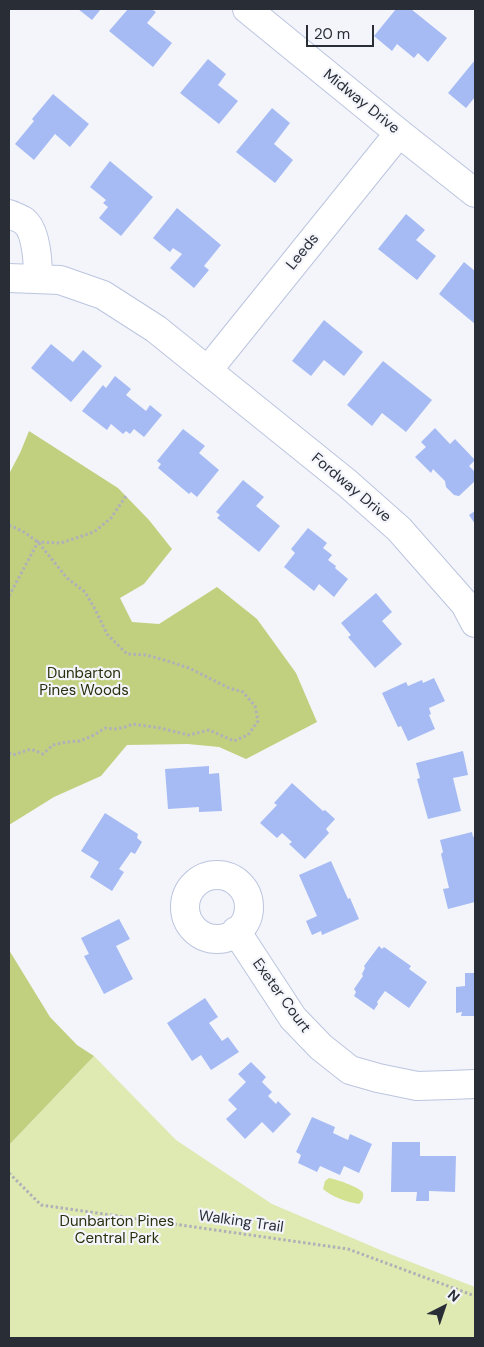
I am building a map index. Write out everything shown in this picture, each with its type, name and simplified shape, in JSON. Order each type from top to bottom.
[{"type":"street","name":"Midway Drive","points":[[247,9],[475,193]]},
{"type":"street","name":"Leeds","points":[[208,370],[399,133]]},
{"type":"street","points":[[9,214],[23,220],[29,226],[35,244],[38,279]]},
{"type":"street","name":"Fordway Drive","points":[[9,278],[60,280],[103,295],[156,329],[340,478],[399,529],[465,604],[475,623]]},
{"type":"street","name":"Exeter Court","points":[[236,931],[294,1018],[321,1047],[350,1070],[417,1086],[475,1084]]},
{"type":"path","points":[[38,542],[62,543],[94,532],[112,518],[126,496]]},
{"type":"path","points":[[9,525],[24,532],[38,542],[67,578],[85,592],[107,634],[127,654],[146,655],[189,668],[229,688],[242,692],[255,706],[258,721],[248,735],[234,741],[209,730],[189,735],[133,724],[125,727],[105,728],[80,741],[53,745],[43,754],[31,749],[13,755],[9,753]]},
{"type":"path","points":[[9,596],[38,542]]},
{"type":"path","name":"Walking Trail","points":[[9,1173],[41,1205],[348,1249],[475,1296]]},
{"type":"green space","name":"Dunbarton Pines Woods","points":[[29,431],[118,488],[149,520],[172,549],[144,584],[120,598],[132,622],[159,624],[217,587],[257,619],[296,673],[317,722],[246,759],[219,747],[188,744],[127,745],[101,776],[54,797],[9,825],[9,474]]},
{"type":"green space","points":[[9,950],[50,1017],[77,1045],[94,1056],[9,1145]]},
{"type":"green space","name":"Dunbarton Pines Central Park","points":[[94,1056],[176,1140],[272,1204],[390,1254],[475,1287],[475,1338],[9,1338],[9,1145]]},
{"type":"shaded area","points":[[329,1178],[361,1191],[363,1196],[360,1203],[340,1199],[323,1189],[325,1181]]},
{"type":"building","points":[[78,9],[101,9],[92,20]]},
{"type":"building","points":[[128,9],[151,9],[156,12],[147,23],[172,43],[153,67],[109,31]]},
{"type":"building","points":[[396,9],[411,9],[447,38],[428,62],[418,53],[414,58],[397,44],[392,51],[374,36]]},
{"type":"building","points":[[208,59],[226,74],[218,85],[238,101],[219,124],[180,93]]},
{"type":"building","points":[[475,60],[475,97],[466,108],[448,93]]},
{"type":"building","points":[[53,94],[89,124],[70,147],[55,134],[34,160],[15,144],[34,121],[32,119]]},
{"type":"building","points":[[272,108],[290,123],[274,144],[293,160],[275,183],[236,152]]},
{"type":"building","points":[[110,161],[153,197],[121,236],[99,218],[108,207],[103,203],[106,200],[90,187]]},
{"type":"building","points":[[177,208],[221,245],[204,266],[209,270],[194,288],[170,268],[182,254],[173,248],[170,252],[153,238]]},
{"type":"building","points":[[406,214],[425,230],[416,240],[436,256],[417,280],[378,249]]},
{"type":"building","points":[[464,262],[475,271],[475,324],[439,294]]},
{"type":"building","points":[[324,320],[363,352],[344,376],[324,360],[311,376],[292,361]]},
{"type":"building","points":[[51,344],[73,362],[83,350],[102,366],[71,402],[31,368]]},
{"type":"building","points":[[383,361],[432,400],[406,432],[382,413],[372,426],[347,405]]},
{"type":"building","points":[[115,376],[131,389],[126,395],[146,411],[150,405],[162,415],[144,437],[134,429],[130,434],[126,431],[123,434],[111,424],[107,430],[82,411],[103,385],[106,388]]},
{"type":"building","points":[[435,428],[450,444],[455,439],[475,460],[469,466],[475,472],[475,481],[459,496],[454,495],[446,487],[445,481],[433,469],[431,473],[415,457],[426,447],[421,442]]},
{"type":"building","points":[[183,429],[205,446],[199,453],[219,470],[197,497],[191,492],[189,494],[158,468],[161,464],[157,461]]},
{"type":"building","points":[[243,480],[264,497],[256,506],[280,526],[259,552],[217,518],[220,515],[216,512]]},
{"type":"building","points":[[475,511],[475,524],[469,515]]},
{"type":"building","points":[[308,528],[327,543],[323,548],[332,555],[328,560],[348,579],[334,597],[319,584],[314,591],[284,567],[295,553],[291,549]]},
{"type":"building","points":[[376,593],[392,612],[382,621],[402,644],[375,668],[348,637],[351,635],[341,623]]},
{"type":"building","points":[[434,678],[445,701],[429,708],[431,714],[429,715],[435,729],[408,741],[401,726],[398,727],[382,693],[406,682],[408,686],[422,680],[423,683]]},
{"type":"building","points":[[463,751],[468,775],[453,778],[461,811],[428,819],[417,779],[420,778],[416,763]]},
{"type":"building","points":[[209,766],[209,774],[219,773],[222,811],[199,812],[199,807],[168,809],[165,769]]},
{"type":"building","points":[[292,783],[323,811],[325,810],[335,819],[326,829],[329,833],[305,859],[289,844],[292,842],[282,833],[277,838],[260,823],[277,805],[274,803]]},
{"type":"building","points":[[105,813],[138,834],[137,838],[142,842],[135,854],[131,852],[119,869],[124,872],[112,891],[90,877],[99,862],[81,851]]},
{"type":"building","points":[[472,832],[473,837],[475,836],[475,902],[448,909],[443,889],[449,888],[441,854],[443,852],[440,840]]},
{"type":"building","points":[[331,861],[359,919],[322,935],[321,931],[312,935],[306,921],[317,916],[299,875]]},
{"type":"building","points":[[119,919],[130,939],[116,946],[133,979],[104,994],[84,956],[89,954],[81,938]]},
{"type":"building","points":[[379,946],[382,949],[384,947],[411,966],[409,969],[427,982],[409,1008],[385,991],[374,1010],[354,996],[356,992],[354,989],[363,976],[364,966]]},
{"type":"building","points":[[465,973],[475,973],[475,1016],[461,1016],[462,1012],[456,1013],[456,987],[465,986]]},
{"type":"building","points":[[205,998],[218,1017],[209,1023],[222,1041],[228,1037],[239,1052],[211,1070],[201,1055],[192,1061],[167,1023]]},
{"type":"building","points":[[251,1062],[266,1077],[262,1082],[272,1092],[268,1096],[276,1104],[278,1101],[291,1114],[273,1133],[262,1122],[245,1139],[226,1119],[237,1109],[228,1100],[246,1082],[238,1074]]},
{"type":"building","points":[[312,1117],[335,1127],[333,1133],[348,1140],[350,1134],[372,1144],[359,1173],[344,1166],[340,1175],[320,1166],[317,1172],[298,1163],[301,1155],[296,1152]]},
{"type":"building","points":[[392,1142],[420,1142],[420,1156],[456,1156],[455,1192],[429,1191],[429,1201],[416,1201],[417,1192],[391,1192]]}]
